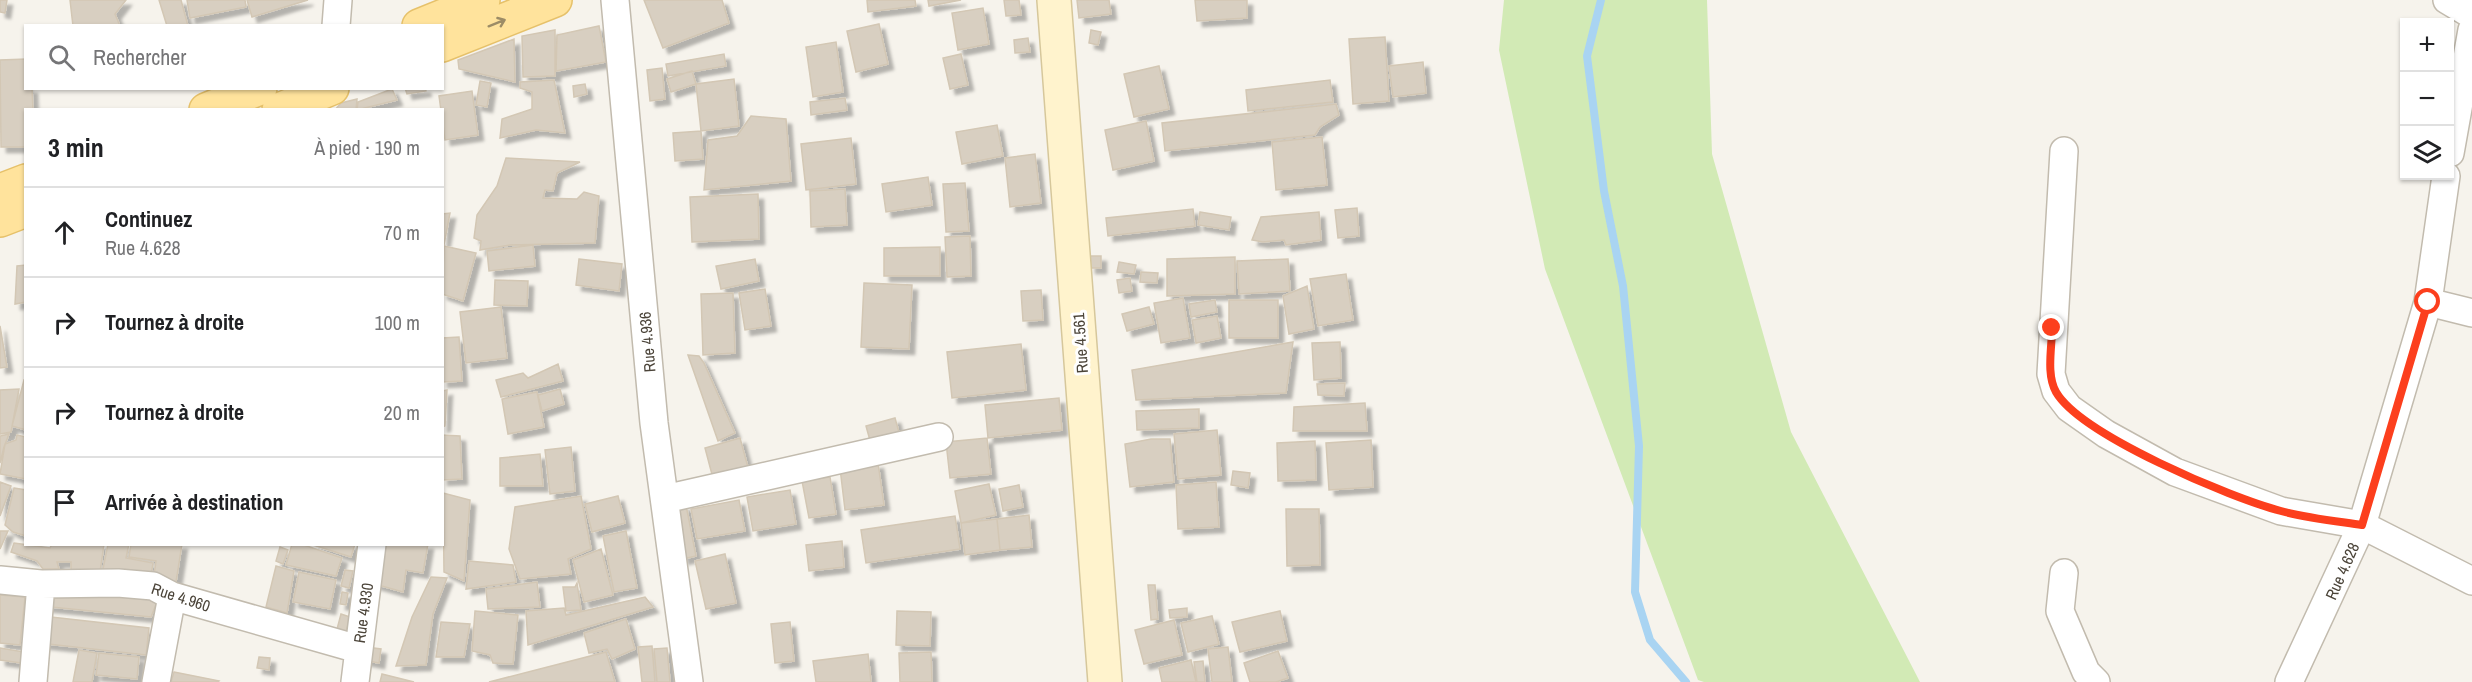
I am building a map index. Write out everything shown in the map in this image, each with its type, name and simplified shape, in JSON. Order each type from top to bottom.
[{"type":"main road","points":[[424,24],[483,0]]},
{"type":"main road","points":[[444,44],[555,0]]},
{"type":"main road","name":"Rue 4.561","points":[[1054,1],[1105,682]]},
{"type":"main road","points":[[211,108],[255,90]]},
{"type":"main road","points":[[284,108],[327,90]]},
{"type":"main road","points":[[0,191],[24,182]]},
{"type":"main road","points":[[0,220],[24,211]]},
{"type":"street","points":[[336,24],[338,0]]},
{"type":"street","name":"Rue 4.936","points":[[615,0],[654,423],[689,682]]},
{"type":"street","points":[[2447,0],[2472,15]]},
{"type":"street","points":[[2454,131],[2472,30]]},
{"type":"street","points":[[2064,151],[2051,374],[2056,391],[2069,408],[2106,434],[2175,472],[2281,511],[2362,525],[2472,581]]},
{"type":"street","name":"Rue 4.628","points":[[2289,682],[2362,525],[2428,302],[2445,180]]},
{"type":"street","points":[[2428,302],[2472,313]]},
{"type":"street","points":[[665,500],[939,437]]},
{"type":"street","name":"Rue 4.930","points":[[355,682],[372,546]]},
{"type":"street","points":[[2064,573],[2060,611],[2085,672],[2096,682]]},
{"type":"street","name":"Rue 4.960","points":[[0,580],[41,584],[118,583],[153,586],[172,596],[358,649]]},
{"type":"street","points":[[33,682],[41,584]]},
{"type":"street","points":[[156,682],[172,596]]},
{"type":"green space","points":[[1504,0],[1707,0],[1712,154],[1791,432],[1920,682],[1704,682],[1698,680],[1545,269],[1499,50]]},
{"type":"building","points":[[0,0],[7,0],[5,13],[0,12]]},
{"type":"building","points":[[70,0],[126,0],[115,14],[119,24],[73,24]]},
{"type":"building","points":[[159,0],[181,0],[187,24],[166,24]]},
{"type":"building","points":[[187,0],[245,0],[246,7],[190,18]]},
{"type":"building","points":[[247,0],[308,0],[252,17]]},
{"type":"building","points":[[644,0],[722,0],[729,23],[663,48]]},
{"type":"building","points":[[867,0],[915,0],[916,6],[868,12]]},
{"type":"building","points":[[928,0],[961,0],[929,6]]},
{"type":"building","points":[[1004,0],[1019,0],[1021,15],[1006,16]]},
{"type":"building","points":[[1077,0],[1109,0],[1111,14],[1079,18]]},
{"type":"building","points":[[1195,0],[1247,0],[1247,18],[1197,21]]},
{"type":"building","points":[[983,8],[989,44],[958,50],[952,13]]},
{"type":"building","points":[[879,24],[888,64],[856,72],[847,31]]},
{"type":"building","points":[[599,26],[606,62],[556,71],[557,35]]},
{"type":"building","points":[[555,30],[555,76],[523,77],[522,36]]},
{"type":"building","points":[[1091,30],[1101,32],[1098,45],[1089,43]]},
{"type":"building","points":[[1385,37],[1389,101],[1353,104],[1349,39]]},
{"type":"building","points":[[1028,38],[1030,52],[1015,53],[1014,40]]},
{"type":"building","points":[[514,39],[515,82],[459,69],[458,60]]},
{"type":"building","points":[[836,42],[843,92],[813,97],[806,47]]},
{"type":"building","points":[[724,54],[726,66],[668,76],[666,64]]},
{"type":"building","points":[[961,54],[968,85],[950,89],[943,58]]},
{"type":"building","points":[[24,59],[24,90],[32,90],[33,108],[24,108],[24,147],[1,147],[0,60]]},
{"type":"building","points":[[1423,62],[1426,93],[1393,97],[1389,66]]},
{"type":"building","points":[[1159,66],[1169,109],[1134,117],[1124,74]]},
{"type":"building","points":[[662,68],[665,99],[650,101],[647,70]]},
{"type":"building","points":[[692,71],[696,84],[671,92],[667,79]]},
{"type":"building","points":[[734,79],[739,126],[701,131],[696,84]]},
{"type":"building","points":[[554,80],[565,133],[536,130],[500,138],[502,119],[532,109],[532,92],[520,88],[520,82]]},
{"type":"building","points":[[1330,80],[1333,102],[1248,111],[1246,90]]},
{"type":"building","points":[[480,81],[491,83],[487,107],[476,105]]},
{"type":"building","points":[[585,84],[587,94],[574,97],[573,86]]},
{"type":"building","points":[[389,90],[392,90],[397,100],[365,108],[357,108],[358,102]]},
{"type":"building","points":[[406,90],[426,91],[407,94]]},
{"type":"building","points":[[472,91],[478,135],[445,140],[444,108],[441,108],[439,96]]},
{"type":"building","points":[[845,98],[847,110],[811,115],[810,102]]},
{"type":"building","points":[[357,99],[356,108],[337,108],[341,103]]},
{"type":"building","points":[[1336,104],[1339,115],[1320,127],[1315,135],[1165,151],[1162,123]]},
{"type":"building","points":[[751,116],[786,119],[791,181],[704,190],[708,140],[737,136]]},
{"type":"building","points":[[1146,121],[1154,161],[1113,170],[1105,130]]},
{"type":"building","points":[[997,125],[1003,156],[962,164],[956,132]]},
{"type":"building","points":[[701,131],[703,159],[675,161],[673,133]]},
{"type":"building","points":[[1322,137],[1327,185],[1276,190],[1272,142]]},
{"type":"building","points":[[851,138],[856,184],[806,190],[801,144]]},
{"type":"building","points":[[1035,154],[1041,203],[1010,207],[1005,158]]},
{"type":"building","points":[[506,158],[580,162],[557,173],[553,191],[545,190],[543,198],[577,199],[584,192],[599,196],[595,243],[510,245],[480,250],[481,241],[474,238],[477,215],[497,186]]},
{"type":"building","points":[[928,177],[932,205],[886,212],[882,184]]},
{"type":"building","points":[[965,183],[969,231],[946,232],[943,184]]},
{"type":"building","points":[[845,189],[847,225],[811,227],[810,191]]},
{"type":"building","points":[[758,194],[759,239],[692,242],[690,197]]},
{"type":"building","points":[[1357,208],[1359,236],[1338,238],[1335,210]]},
{"type":"building","points":[[1193,209],[1195,226],[1108,236],[1106,218]]},
{"type":"building","points":[[1200,212],[1231,217],[1229,230],[1198,225]]},
{"type":"building","points":[[1319,212],[1321,240],[1286,245],[1284,240],[1263,242],[1252,240],[1261,217]]},
{"type":"building","points":[[450,213],[444,245],[444,214]]},
{"type":"building","points":[[970,236],[971,276],[947,277],[945,237]]},
{"type":"building","points":[[533,245],[535,266],[489,271],[487,251]]},
{"type":"building","points":[[444,246],[476,253],[463,301],[444,295]]},
{"type":"building","points":[[940,247],[940,276],[884,276],[884,248]]},
{"type":"building","points":[[1090,256],[1101,256],[1101,268],[1090,268]]},
{"type":"building","points":[[1235,257],[1235,294],[1167,296],[1167,259]]},
{"type":"building","points":[[579,259],[622,264],[619,291],[576,285]]},
{"type":"building","points":[[755,259],[759,281],[721,289],[716,266]]},
{"type":"building","points":[[1288,259],[1290,291],[1239,294],[1237,261]]},
{"type":"building","points":[[1119,262],[1136,265],[1134,274],[1117,272]]},
{"type":"building","points":[[24,265],[24,302],[15,304],[17,266]]},
{"type":"building","points":[[1141,272],[1158,273],[1157,283],[1140,282]]},
{"type":"building","points":[[1346,274],[1353,320],[1318,326],[1310,279]]},
{"type":"building","points":[[1130,278],[1132,291],[1119,293],[1117,280]]},
{"type":"building","points":[[495,280],[528,281],[527,306],[494,305]]},
{"type":"building","points":[[864,283],[912,285],[909,349],[861,347]]},
{"type":"building","points":[[1307,286],[1314,329],[1289,334],[1283,296]]},
{"type":"building","points":[[765,289],[771,326],[745,330],[739,293]]},
{"type":"building","points":[[1041,290],[1043,320],[1023,321],[1021,291]]},
{"type":"building","points":[[733,293],[735,353],[703,355],[701,294]]},
{"type":"building","points":[[1183,298],[1190,338],[1161,343],[1154,303]]},
{"type":"building","points":[[1215,300],[1217,312],[1191,317],[1189,304]]},
{"type":"building","points":[[1229,300],[1278,300],[1278,338],[1229,338]]},
{"type":"building","points":[[501,307],[507,358],[466,363],[460,312]]},
{"type":"building","points":[[1149,307],[1154,324],[1127,331],[1122,314]]},
{"type":"building","points":[[1217,316],[1221,338],[1196,343],[1192,320]]},
{"type":"building","points":[[0,326],[7,367],[0,368]]},
{"type":"building","points":[[459,337],[462,381],[444,382],[444,338]]},
{"type":"building","points":[[1293,342],[1286,393],[1136,400],[1132,370]]},
{"type":"building","points":[[1340,342],[1341,378],[1314,380],[1312,343]]},
{"type":"building","points":[[1021,344],[1026,390],[952,398],[947,352]]},
{"type":"building","points":[[688,355],[699,356],[704,363],[735,433],[718,441]]},
{"type":"building","points":[[558,364],[563,381],[501,397],[496,380],[523,373],[528,378]]},
{"type":"building","points":[[24,380],[24,429],[12,426]]},
{"type":"building","points":[[1345,383],[1344,396],[1318,395],[1317,384]]},
{"type":"building","points":[[19,389],[11,432],[0,434],[0,390]]},
{"type":"building","points":[[560,389],[564,404],[542,411],[538,395]]},
{"type":"building","points":[[447,390],[444,426],[444,391]]},
{"type":"building","points":[[537,392],[544,427],[508,434],[502,399]]},
{"type":"building","points":[[1059,398],[1062,430],[988,438],[985,405]]},
{"type":"building","points":[[1365,403],[1367,431],[1293,431],[1294,407]]},
{"type":"building","points":[[1199,409],[1199,428],[1137,430],[1136,411]]},
{"type":"building","points":[[895,418],[900,436],[871,444],[866,426]]},
{"type":"building","points":[[1217,430],[1221,475],[1178,479],[1174,434]]},
{"type":"building","points":[[9,434],[4,447],[0,463],[0,436]]},
{"type":"building","points":[[17,435],[24,437],[24,479],[0,474],[5,444],[16,440]]},
{"type":"building","points":[[444,435],[460,436],[462,479],[444,480]]},
{"type":"building","points":[[740,438],[749,471],[714,482],[705,448]]},
{"type":"building","points":[[987,438],[991,474],[950,478],[946,442]]},
{"type":"building","points":[[1151,439],[1170,439],[1174,482],[1130,487],[1125,444]]},
{"type":"building","points":[[1371,440],[1373,487],[1329,490],[1326,443]]},
{"type":"building","points":[[1315,441],[1316,480],[1278,481],[1277,443]]},
{"type":"building","points":[[571,447],[575,491],[550,494],[545,450]]},
{"type":"building","points":[[540,454],[543,486],[500,486],[500,458]]},
{"type":"building","points":[[878,463],[884,505],[845,510],[840,468]]},
{"type":"building","points":[[1233,471],[1250,473],[1248,488],[1231,485]]},
{"type":"building","points":[[830,477],[836,514],[809,518],[802,481]]},
{"type":"building","points":[[0,482],[11,486],[0,516]]},
{"type":"building","points":[[1216,482],[1219,527],[1178,529],[1176,485]]},
{"type":"building","points":[[989,484],[996,515],[961,523],[955,491]]},
{"type":"building","points":[[1019,485],[1023,507],[1003,511],[999,489]]},
{"type":"building","points":[[14,488],[24,490],[24,535],[13,532],[5,525]]},
{"type":"building","points":[[790,490],[796,524],[753,531],[747,497]]},
{"type":"building","points":[[444,493],[470,500],[464,581],[444,572]]},
{"type":"building","points":[[581,496],[591,549],[568,559],[571,574],[520,579],[509,549],[515,507]]},
{"type":"building","points":[[618,496],[625,523],[592,532],[585,504]]},
{"type":"building","points":[[739,500],[745,531],[697,539],[691,509]]},
{"type":"building","points":[[686,505],[696,556],[683,559],[673,507]]},
{"type":"building","points":[[1286,509],[1319,509],[1320,565],[1287,566]]},
{"type":"building","points":[[1029,515],[1032,547],[1000,550],[997,519]]},
{"type":"building","points":[[955,516],[960,549],[866,563],[861,530]]},
{"type":"building","points":[[997,519],[1000,550],[965,555],[961,523]]},
{"type":"building","points":[[0,531],[8,531],[0,549]]},
{"type":"building","points":[[626,531],[637,588],[614,592],[603,536]]},
{"type":"building","points":[[842,541],[844,567],[809,571],[806,545]]},
{"type":"building","points":[[14,543],[50,548],[51,546],[104,546],[99,579],[71,572],[71,562],[57,562],[59,569],[43,569],[37,561],[11,552]]},
{"type":"building","points":[[108,546],[129,546],[126,558],[153,563],[150,582],[102,574]]},
{"type":"building","points":[[131,546],[182,546],[175,588],[153,583],[156,561],[129,557]]},
{"type":"building","points":[[291,546],[307,546],[342,558],[336,576],[286,565]]},
{"type":"building","points":[[316,546],[354,546],[351,557]]},
{"type":"building","points":[[377,546],[428,546],[423,573],[406,570],[403,592],[371,583]]},
{"type":"building","points":[[280,547],[288,550],[283,564],[276,561]]},
{"type":"building","points":[[601,549],[613,595],[584,602],[573,560]]},
{"type":"building","points":[[725,554],[736,603],[706,609],[695,561]]},
{"type":"building","points":[[469,561],[513,565],[516,582],[466,589]]},
{"type":"building","points":[[276,566],[294,571],[287,613],[266,607]]},
{"type":"building","points":[[345,570],[353,571],[349,588],[341,586]]},
{"type":"building","points":[[299,572],[336,580],[330,609],[293,602]]},
{"type":"building","points":[[431,577],[447,578],[433,614],[426,665],[396,666],[412,617]]},
{"type":"building","points":[[537,582],[540,607],[488,609],[486,589]]},
{"type":"building","points":[[577,583],[581,610],[566,611],[563,587],[575,587]]},
{"type":"building","points":[[1148,585],[1155,585],[1158,619],[1151,620]]},
{"type":"building","points":[[42,588],[161,592],[151,617],[41,606]]},
{"type":"building","points":[[342,592],[348,593],[346,605],[340,604]]},
{"type":"building","points":[[0,595],[25,597],[20,645],[0,643]]},
{"type":"building","points":[[645,597],[653,607],[528,645],[526,611],[564,608],[566,615]]},
{"type":"building","points":[[1187,608],[1187,617],[1170,618],[1169,610]]},
{"type":"building","points":[[475,611],[518,615],[513,664],[493,663],[490,655],[472,651]]},
{"type":"building","points":[[897,611],[931,612],[930,646],[896,645]]},
{"type":"building","points":[[1280,611],[1287,641],[1240,652],[1232,622]]},
{"type":"building","points":[[341,614],[350,617],[345,636],[336,633]]},
{"type":"building","points":[[42,616],[149,628],[146,655],[39,643]]},
{"type":"building","points":[[1212,616],[1219,644],[1188,652],[1181,623]]},
{"type":"building","points":[[626,619],[635,649],[612,659],[607,649],[589,653],[584,633]]},
{"type":"building","points":[[1174,620],[1182,655],[1144,664],[1135,630]]},
{"type":"building","points":[[441,622],[470,624],[464,657],[436,657]]},
{"type":"building","points":[[790,622],[794,661],[775,663],[771,624]]},
{"type":"building","points":[[652,646],[655,682],[642,682],[638,647]]},
{"type":"building","points":[[366,647],[381,649],[379,663],[363,660]]},
{"type":"building","points":[[1228,647],[1232,682],[1212,682],[1208,649]]},
{"type":"building","points":[[0,648],[24,652],[21,663],[0,660]]},
{"type":"building","points":[[667,648],[670,682],[657,682],[654,649]]},
{"type":"building","points":[[79,650],[97,653],[92,682],[73,682]]},
{"type":"building","points":[[1278,651],[1288,678],[1276,682],[1250,682],[1244,663]]},
{"type":"building","points":[[606,652],[615,682],[489,682]]},
{"type":"building","points":[[931,652],[932,682],[900,682],[899,653]]},
{"type":"building","points":[[99,653],[139,657],[137,679],[96,675]]},
{"type":"building","points":[[868,654],[871,682],[816,682],[813,661]]},
{"type":"building","points":[[259,657],[270,658],[269,670],[257,668]]},
{"type":"building","points":[[1191,660],[1196,682],[1162,682],[1159,668]]},
{"type":"building","points":[[1203,661],[1205,682],[1197,682],[1194,662]]},
{"type":"building","points":[[174,672],[219,681],[171,682]]},
{"type":"building","points":[[382,674],[414,682],[380,682]]},
{"type":"waterway","points":[[1601,0],[1587,56],[1604,191],[1623,286],[1639,446],[1635,592],[1650,640],[1686,682]]},
{"type":"route","points":[[2052,328],[2051,374],[2056,391],[2069,408],[2106,434],[2175,472],[2260,505],[2303,516],[2362,525],[2428,302]]}]
